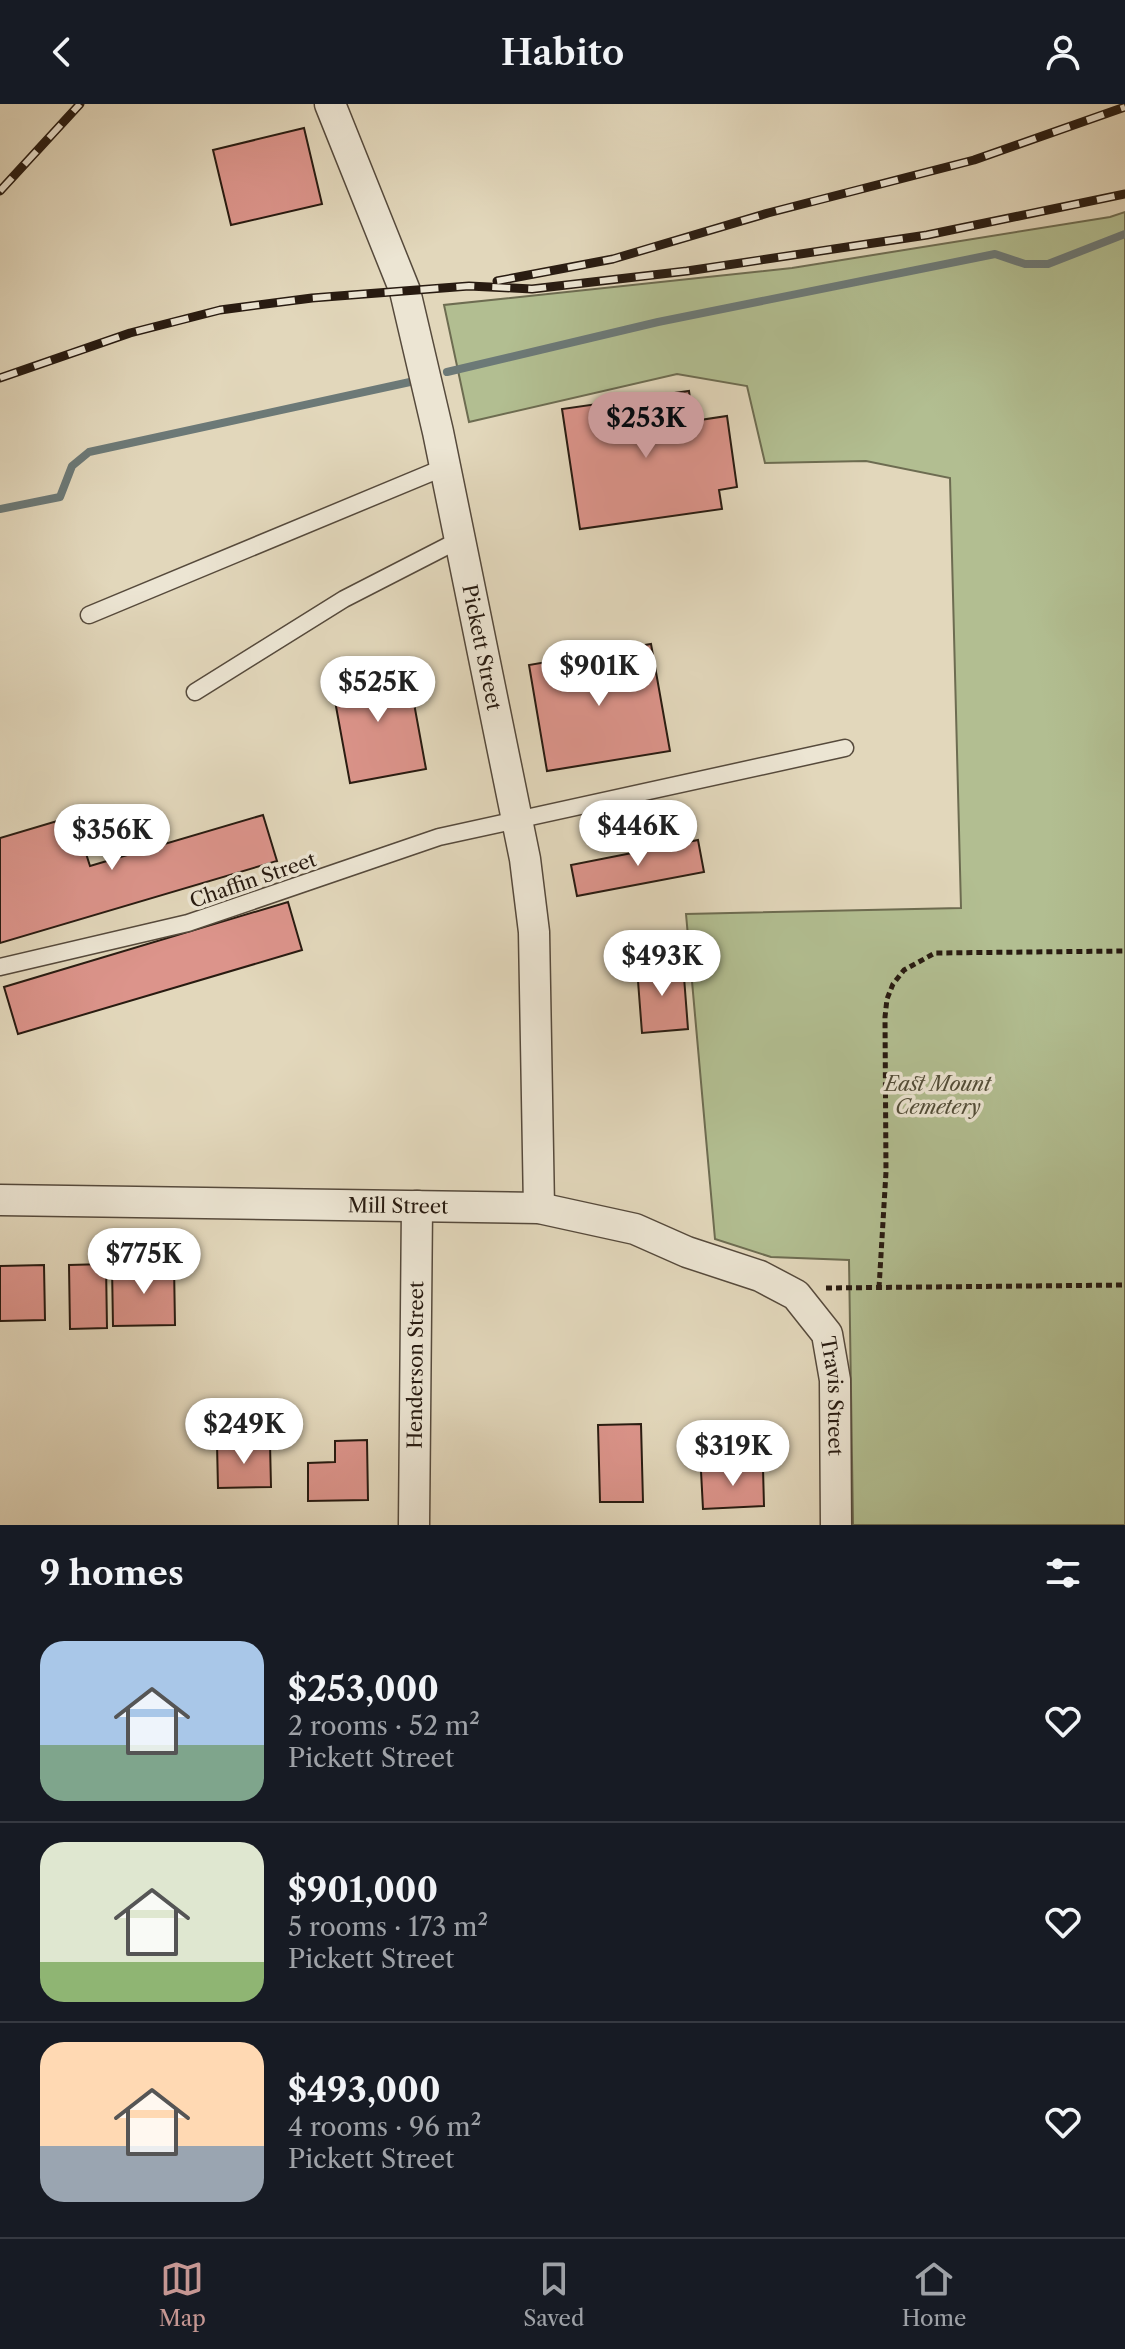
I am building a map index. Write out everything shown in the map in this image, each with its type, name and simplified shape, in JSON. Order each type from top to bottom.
[{"type":"street","name":"Pickett Street","points":[[330,104],[405,291],[445,467],[525,859],[534,932],[539,1208]]},
{"type":"street","name":"Mill Street","points":[[0,1200],[539,1208],[635,1229],[687,1252],[760,1276],[782,1289]]},
{"type":"street","name":"Henderson Street","points":[[414,1525],[417,1206]]},
{"type":"street","name":"Travis Street","points":[[782,1289],[796,1295],[827,1334],[835,1380],[836,1525]]},
{"type":"lane","points":[[89,615],[445,467]]},
{"type":"lane","points":[[195,692],[344,599],[459,540]]},
{"type":"lane","name":"Chaffin Street","points":[[0,967],[188,923],[439,837],[845,748]]},
{"type":"path","points":[[879,1288],[886,1172],[885,1017],[893,984],[904,970],[935,953],[1125,951]]},
{"type":"path","points":[[782,1289],[1125,1285]]},
{"type":"green space","name":"East Mount Cemetery","points":[[1125,212],[1125,1525],[853,1525],[849,1260],[771,1257],[715,1239],[686,914],[961,908],[950,478],[866,461],[765,463],[747,386],[677,374],[469,422],[444,305],[792,268],[1110,217]]},
{"type":"building","points":[[304,128],[322,204],[231,225],[213,150]]},
{"type":"building","points":[[689,391],[693,421],[727,416],[737,487],[719,490],[722,509],[580,529],[562,409]]},
{"type":"building","points":[[651,644],[670,751],[547,771],[529,665]]},
{"type":"building","points":[[407,665],[426,769],[350,783],[331,679]]},
{"type":"building","points":[[263,815],[277,861],[0,943],[0,838],[74,816],[90,866]]},
{"type":"building","points":[[698,840],[704,872],[577,896],[571,865]]},
{"type":"building","points":[[288,902],[302,950],[18,1034],[4,987]]},
{"type":"building","points":[[683,964],[688,1029],[642,1033],[637,968]]},
{"type":"building","points":[[106,1264],[107,1328],[70,1329],[69,1265]]},
{"type":"building","points":[[44,1265],[45,1320],[0,1321],[0,1266]]},
{"type":"building","points":[[174,1265],[175,1325],[113,1326],[112,1266]]},
{"type":"building","points":[[641,1424],[643,1502],[600,1502],[598,1425]]},
{"type":"building","points":[[367,1440],[368,1500],[308,1501],[308,1463],[335,1462],[335,1441]]},
{"type":"building","points":[[270,1443],[271,1487],[218,1488],[217,1444]]},
{"type":"building","points":[[763,1468],[764,1506],[703,1509],[701,1471]]},
{"type":"waterway","points":[[447,372],[658,322],[995,254],[1025,264],[1048,264],[1125,234]]},
{"type":"waterway","points":[[0,509],[60,497],[72,466],[89,452],[410,382]]},
{"type":"railway","points":[[0,191],[80,104]]},
{"type":"railway","points":[[497,281],[613,259],[768,213],[974,160],[1125,107]]},
{"type":"railway","points":[[0,378],[130,333],[220,310],[312,298],[469,286],[532,289],[687,271],[927,235],[1125,194]]}]
